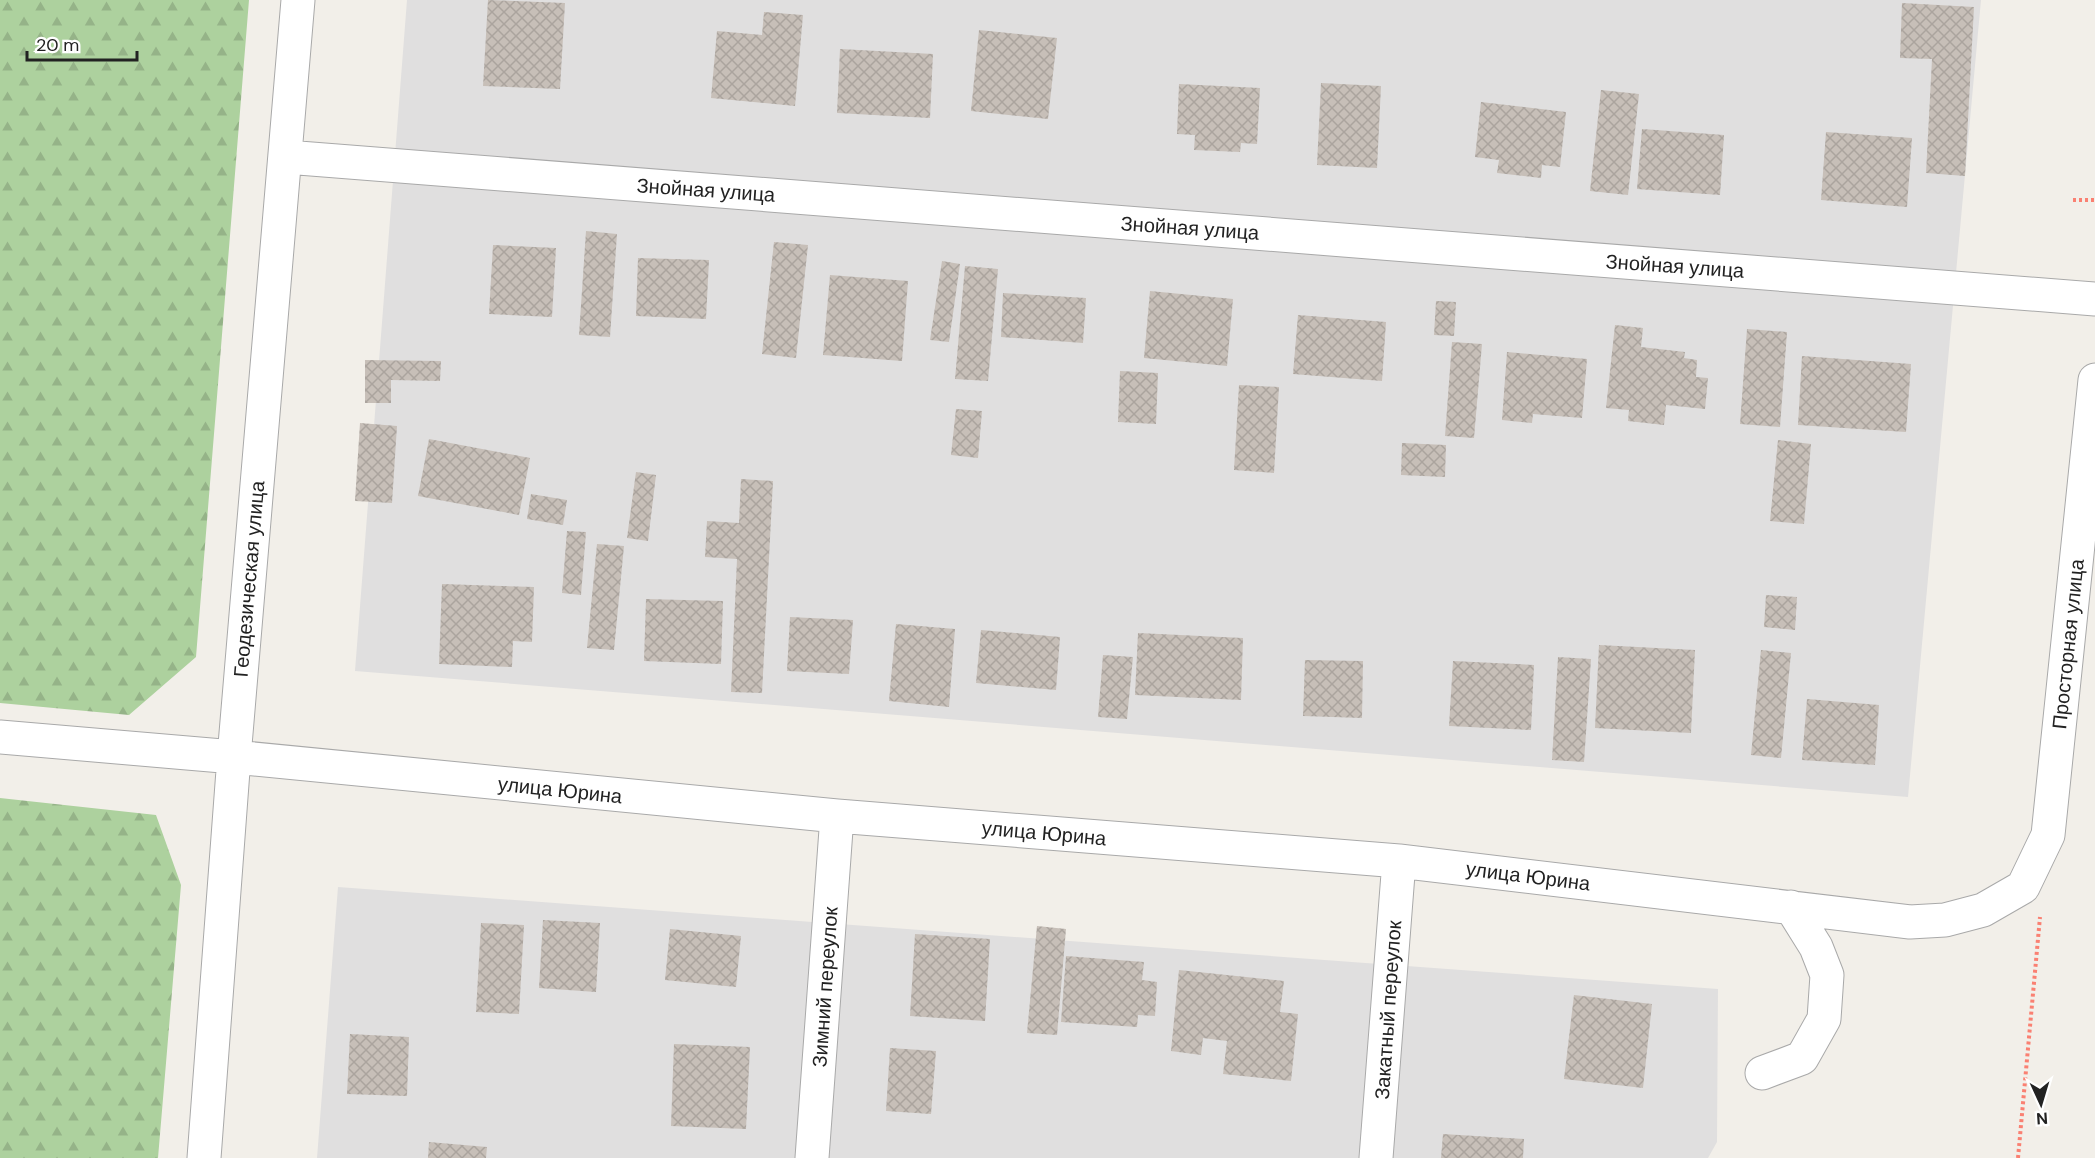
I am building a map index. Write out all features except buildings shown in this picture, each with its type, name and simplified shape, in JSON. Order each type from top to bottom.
[{"type":"street","name":"Геодезическая улица","points":[[204,1158],[234,757],[298,0]]},
{"type":"street","name":"Знойная улица","points":[[286,157],[2095,299]]},
{"type":"street","name":"Просторная улица","points":[[2048,835],[2095,380]]},
{"type":"street","name":"улица Юрина","points":[[0,737],[234,757],[837,816],[1399,861],[1910,922],[1945,920],[1983,910],[2023,887],[2048,835]]},
{"type":"street","name":"Зимний переулок","points":[[812,1158],[837,816]]},
{"type":"street","name":"Закатный переулок","points":[[1376,1158],[1399,861]]},
{"type":"street","points":[[1762,1073],[1802,1058],[1824,1019],[1827,975],[1816,947],[1791,907]]},
{"type":"path","points":[[2073,200],[2095,200]]},
{"type":"path","points":[[2018,1158],[2041,916]]},
{"type":"shaded area","points":[[407,0],[1981,0],[1908,797],[355,671]]},
{"type":"shaded area","points":[[338,887],[1718,989],[1717,1142],[1708,1158],[317,1158]]},
{"type":"green space","points":[[0,0],[249,0],[196,657],[129,715],[0,703]]},
{"type":"green space","points":[[0,798],[156,815],[181,885],[158,1158],[0,1158]]}]
